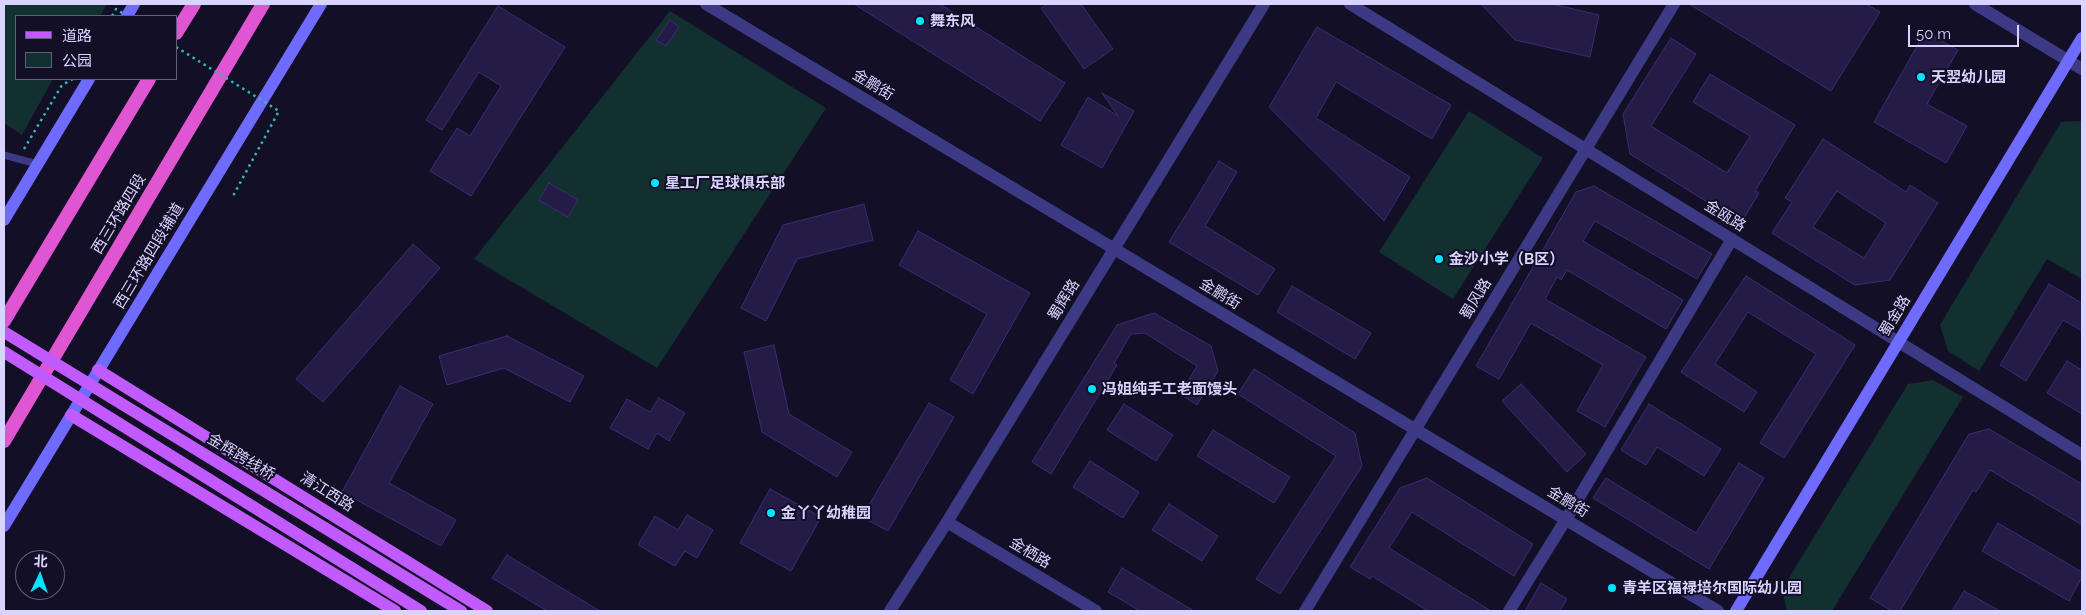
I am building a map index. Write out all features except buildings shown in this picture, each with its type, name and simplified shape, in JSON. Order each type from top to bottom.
[{"type":"highway","points":[[178,30],[194,4]]},
{"type":"highway","name":"西三环路四段","points":[[4,441],[263,4]]},
{"type":"highway","points":[[4,321],[148,80]]},
{"type":"main road","points":[[128,15],[134,4]]},
{"type":"main road","name":"西三环路四段辅道","points":[[4,526],[321,4]]},
{"type":"main road","name":"蜀金路","points":[[1736,611],[2082,38]]},
{"type":"main road","points":[[4,220],[88,80]]},
{"type":"main road","name":"金辉跨线桥","points":[[4,332],[461,611]]},
{"type":"main road","points":[[4,352],[421,611]]},
{"type":"main road","name":"清江西路","points":[[98,370],[482,606],[487,611]]},
{"type":"main road","points":[[71,415],[395,611]]},
{"type":"street","name":"金鹏街","points":[[706,4],[1718,611]]},
{"type":"street","name":"蜀辉路","points":[[890,611],[947,522],[1264,4]]},
{"type":"street","name":"金瓯路","points":[[1350,4],[2082,455]]},
{"type":"street","name":"蜀风路","points":[[1305,611],[1674,4]]},
{"type":"street","points":[[1975,4],[2082,69]]},
{"type":"street","points":[[1509,611],[1566,520],[1732,240]]},
{"type":"street","name":"金栖路","points":[[947,522],[1096,611]]},
{"type":"lane","points":[[4,154],[37,164]]},
{"type":"path","points":[[113,15],[116,9],[125,15]]},
{"type":"path","points":[[178,48],[280,111],[233,196]]},
{"type":"path","points":[[24,149],[62,85],[71,80]]},
{"type":"green space","points":[[4,4],[107,4],[101,15],[15,15],[15,80],[52,80],[22,135],[4,123]]},
{"type":"green space","name":"星工厂足球俱乐部","points":[[670,11],[826,108],[657,368],[474,259]]},
{"type":"green space","points":[[1469,111],[1543,158],[1453,299],[1379,252]]},
{"type":"green space","points":[[2082,121],[2082,279],[2047,259],[1979,371],[1948,351],[1940,325],[2061,122]]},
{"type":"green space","points":[[1933,380],[1963,397],[1832,611],[1787,611],[1782,589],[1908,384]]},
{"type":"place","name":"舞东风","points":[[920,21]]},
{"type":"place","name":"天翌幼儿园","points":[[1921,77]]},
{"type":"place","name":"星工厂足球俱乐部","points":[[655,183]]},
{"type":"place","name":"金沙小学（B区）","points":[[1439,259]]},
{"type":"place","name":"冯姐纯手工老面馒头","points":[[1092,389]]},
{"type":"place","name":"金丫丫幼稚园","points":[[771,513]]},
{"type":"place","name":"青羊区福禄培尔国际幼儿园","points":[[1612,588]]}]
